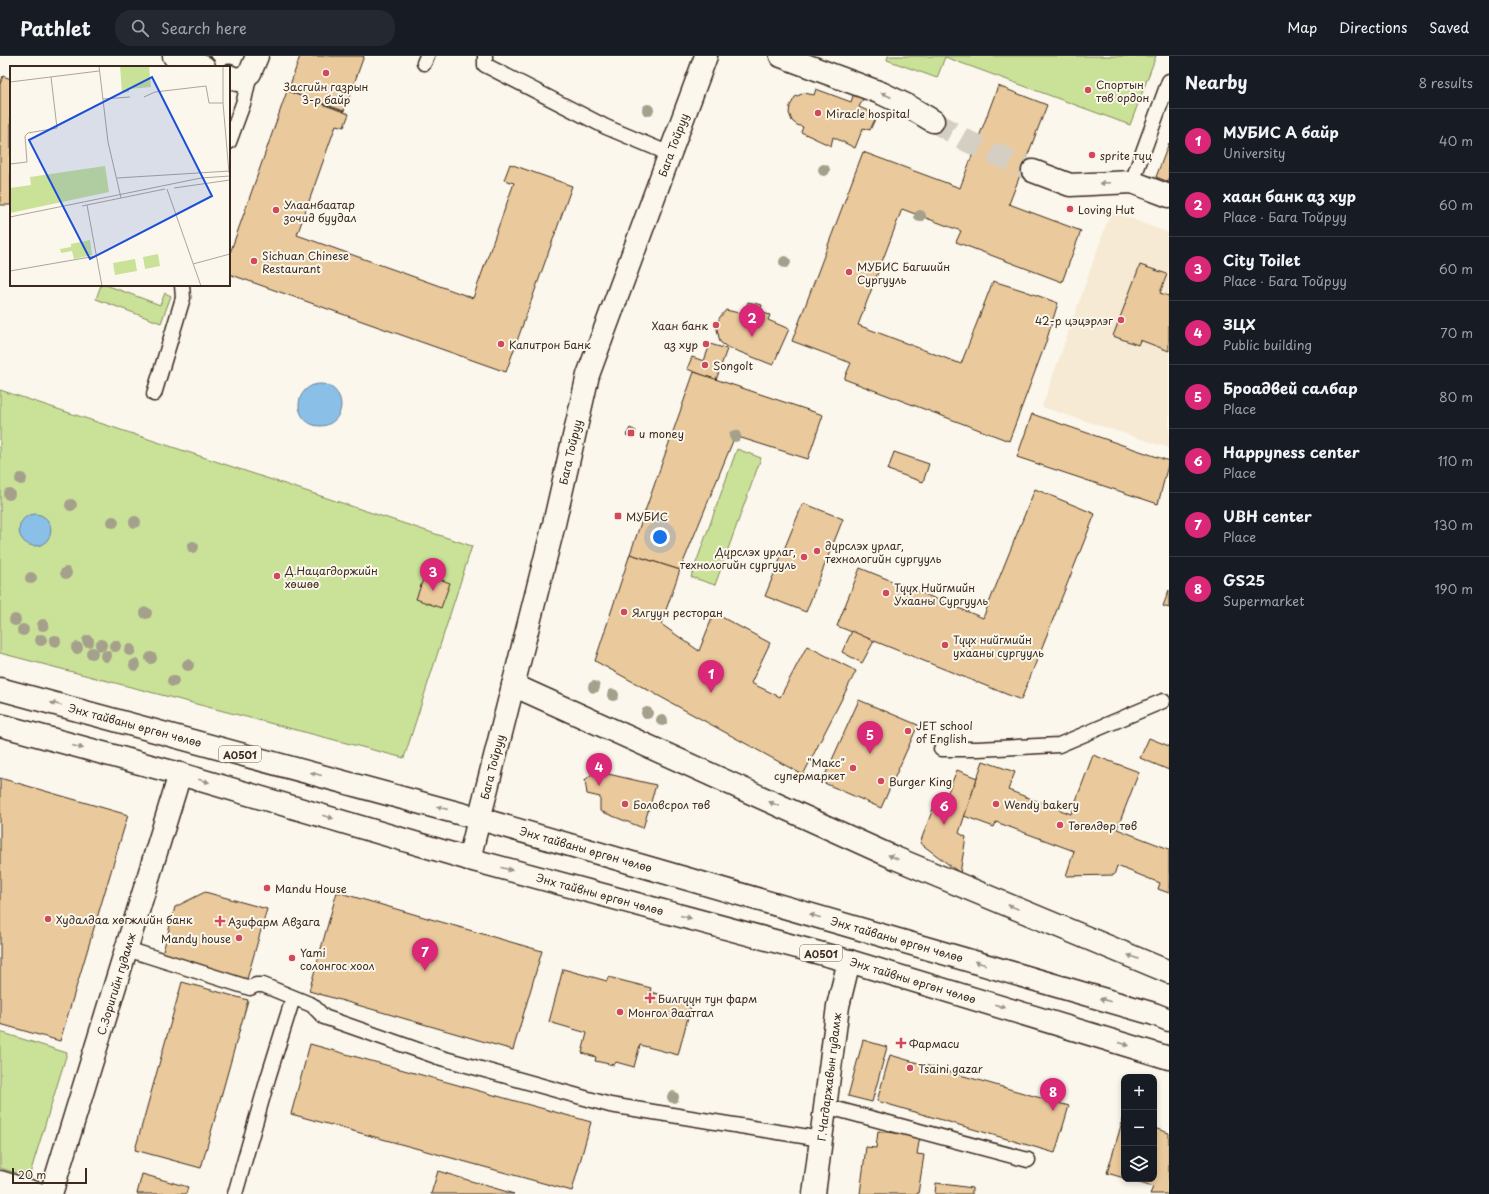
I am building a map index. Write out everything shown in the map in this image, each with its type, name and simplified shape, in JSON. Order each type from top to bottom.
[{"type":"main road","points":[[174,56],[201,66]]},
{"type":"main road","name":"Бага Тойруу","points":[[469,859],[554,524],[588,375],[706,56]]},
{"type":"main road","points":[[781,56],[817,62],[881,92],[933,121]]},
{"type":"main road","points":[[230,76],[238,80],[254,64]]},
{"type":"main road","points":[[1033,171],[1070,185],[1132,182],[1169,196]]},
{"type":"main road","points":[[513,686],[895,858],[1169,972]]},
{"type":"main road","name":"Энх тайваны өргөн чөлөө","points":[[0,689],[480,819],[1154,1014],[1169,1020]]},
{"type":"main road","name":"A0501","points":[[0,725],[180,774],[469,859]]},
{"type":"main road","name":"С.Зоригийн гудамж","points":[[51,1194],[180,774]]},
{"type":"main road","name":"Энх тайвны өргөн чөлөө","points":[[469,859],[849,961],[1169,1058]]},
{"type":"main road","name":"Г.Чагдаржавын гудамж","points":[[814,1194],[838,1006],[849,961]]},
{"type":"main road","points":[[0,1182],[39,1194]]},
{"type":"lane","points":[[485,56],[485,65],[606,127],[670,154]]},
{"type":"lane","points":[[230,139],[244,101],[254,64]]},
{"type":"lane","points":[[1132,182],[1169,81]]},
{"type":"lane","points":[[154,394],[183,298],[182,286]]},
{"type":"lane","points":[[940,749],[978,749],[1059,745],[1163,701]]},
{"type":"lane","points":[[127,948],[250,988],[256,985],[263,985],[312,1005],[324,1018],[431,1054],[602,1103],[821,1139]]},
{"type":"lane","points":[[235,1194],[268,1078],[293,998]]},
{"type":"lane","points":[[826,1106],[1028,1160]]},
{"type":"shaded area","name":"42-р цэцэрлэг","points":[[1111,211],[1169,233],[1169,448],[1042,407]]},
{"type":"green space","name":"Спортын төв ордон","points":[[888,56],[1156,56],[1130,125],[945,57],[937,78],[887,60]]},
{"type":"green space","points":[[101,286],[109,286],[160,305],[165,293],[171,296],[161,323],[96,299]]},
{"type":"green space","points":[[0,390],[472,546],[404,758],[0,653]]},
{"type":"green space","points":[[737,449],[761,458],[715,585],[691,577]]},
{"type":"green space","points":[[0,1032],[67,1053],[29,1177],[0,1168]]},
{"type":"water","points":[[316,384],[324,384],[332,387],[338,393],[341,405],[338,417],[332,423],[324,426],[316,426],[308,423],[302,417],[299,409],[299,401],[302,393],[308,387]]},
{"type":"water","points":[[35,514],[44,517],[48,521],[51,530],[48,539],[44,543],[35,546],[26,543],[22,539],[19,530],[22,521],[26,517]]},
{"type":"building","name":"Засгийн газрын 3-р байр","points":[[300,56],[364,56],[344,111],[288,91]]},
{"type":"building","points":[[3,76],[10,79],[10,205],[0,205],[0,84]]},
{"type":"building","name":"МУБИС Багшийн Сургууль","points":[[998,86],[1047,105],[1009,204],[1081,231],[1062,282],[956,242],[961,231],[902,209],[858,325],[961,364],[993,281],[1058,303],[1045,345],[1009,441],[844,379],[851,363],[792,341],[863,152],[960,188]]},
{"type":"building","points":[[816,89],[851,102],[854,93],[864,97],[859,107],[877,115],[870,130],[863,128],[855,148],[833,137],[831,146],[801,132],[803,127],[792,121],[789,113],[790,106],[795,97],[804,93],[814,95]]},
{"type":"building","name":"Улаанбаатар зочид буудал","points":[[287,91],[349,114],[344,127],[336,125],[297,235],[473,298],[514,183],[504,180],[510,164],[572,186],[506,372],[230,274],[230,253]]},
{"type":"building","points":[[1169,143],[1169,182],[1156,177]]},
{"type":"building","points":[[1140,265],[1167,274],[1160,293],[1169,296],[1169,351],[1140,340],[1138,345],[1113,336]]},
{"type":"building","points":[[748,302],[762,305],[760,312],[770,315],[768,320],[789,329],[773,365],[727,347],[720,342],[716,325],[720,317],[726,310],[743,314]]},
{"type":"building","name":"Songolt","points":[[710,344],[727,349],[716,380],[687,369],[692,357],[704,361]]},
{"type":"building","points":[[694,372],[823,415],[808,459],[735,436],[680,570],[630,554]]},
{"type":"building","points":[[1032,414],[1169,461],[1158,504],[1017,457]]},
{"type":"building","name":"u money","points":[[630,428],[636,431],[633,438],[626,435]]},
{"type":"building","points":[[894,452],[929,464],[923,482],[888,470]]},
{"type":"building","name":"Түүх Нийгмийн Ухааны Сургууль","points":[[1035,489],[1095,514],[1021,700],[837,626],[860,568],[983,618]]},
{"type":"building","name":"Дүрслэх урлаг, технологийн сургууль","points":[[803,503],[843,519],[806,612],[765,596]]},
{"type":"building","points":[[630,554],[680,570],[661,624],[699,651],[714,613],[770,643],[751,683],[780,697],[807,646],[856,671],[803,775],[595,661]]},
{"type":"building","points":[[425,574],[450,583],[441,608],[416,599]]},
{"type":"building","points":[[1169,590],[1169,608],[1163,606]]},
{"type":"building","points":[[852,631],[874,641],[862,663],[842,652]]},
{"type":"building","points":[[859,700],[918,725],[881,808],[822,782]]},
{"type":"building","points":[[1149,738],[1169,746],[1169,770],[1140,758]]},
{"type":"building","name":"Төгөлдөр төв","points":[[1093,755],[1139,772],[1117,829],[1169,849],[1169,893],[1158,889],[1160,883],[1117,866],[1114,875],[1066,876],[1074,851],[996,822],[994,827],[964,816],[983,761],[1015,772],[1008,790],[1071,814]]},
{"type":"building","points":[[957,770],[977,778],[959,833],[966,837],[960,873],[920,843],[934,806],[939,808],[943,796],[946,797]]},
{"type":"building","name":"Боловсрол төв","points":[[595,771],[656,785],[643,828],[600,811],[600,797],[587,794],[585,780]]},
{"type":"building","name":"Худалдаа хөгжлийн банк","points":[[0,778],[128,815],[60,1041],[0,1024]]},
{"type":"building","points":[[205,892],[267,909],[247,979],[162,955],[175,907]]},
{"type":"building","points":[[337,892],[542,951],[513,1050],[309,991]]},
{"type":"building","name":"Монгол даатгал","points":[[563,969],[607,981],[608,977],[651,988],[650,992],[692,1002],[678,1055],[640,1045],[634,1067],[616,1062],[614,1065],[595,1061],[596,1057],[582,1053],[587,1033],[549,1022]]},
{"type":"building","points":[[182,982],[248,1000],[201,1168],[135,1150]]},
{"type":"building","points":[[863,1040],[887,1047],[872,1102],[848,1096]]},
{"type":"building","points":[[310,1044],[591,1122],[572,1191],[291,1114]]},
{"type":"building","points":[[890,1055],[1069,1106],[1055,1153],[877,1101]]},
{"type":"building","points":[[1121,1126],[1121,1177],[1107,1173]]},
{"type":"building","points":[[1157,1129],[1169,1133],[1169,1194],[1150,1194],[1153,1187],[1136,1182],[1157,1182]]},
{"type":"building","points":[[878,1131],[920,1136],[917,1154],[924,1155],[918,1194],[860,1194],[866,1147],[876,1148]]},
{"type":"building","points":[[438,1171],[514,1194],[431,1194]]},
{"type":"building","points":[[142,1174],[188,1187],[186,1194],[137,1194]]},
{"type":"building","points":[[936,1183],[972,1188],[972,1194],[935,1194]]},
{"type":"tunnel","points":[[933,121],[969,142],[1033,171]]},
{"type":"place","name":"Засгийн газрын 3-р байр","points":[[326,73]]},
{"type":"place","name":"Спортын төв ордон","points":[[1088,90]]},
{"type":"place","name":"Miracle hospital","points":[[818,113]]},
{"type":"place","name":"sprite түц","points":[[1092,155]]},
{"type":"place","name":"Loving Hut","points":[[1070,209]]},
{"type":"place","name":"Улаанбаатар зочид буудал","points":[[276,210]]},
{"type":"place","name":"Sichuan Chinese Restaurant","points":[[254,261]]},
{"type":"place","name":"МУБИС Багшийн Сургууль","points":[[849,272]]},
{"type":"place","name":"42-р цэцэрлэг","points":[[1121,320]]},
{"type":"place","name":"Хаан банк","points":[[716,325]]},
{"type":"place","name":"хаан банк аз хур","points":[[752,337]]},
{"type":"place","name":"Капитрон Банк","points":[[501,344]]},
{"type":"place","name":"аз хур","points":[[706,344]]},
{"type":"place","name":"Songolt","points":[[705,365]]},
{"type":"place","name":"u money","points":[[631,433]]},
{"type":"place","name":"МУБИС","points":[[618,516]]},
{"type":"place","name":"дүрслэх урлаг, технологийн сургууль","points":[[817,551]]},
{"type":"place","name":"Дүрслэх урлаг, технологийн сургууль","points":[[804,557]]},
{"type":"place","name":"Д.Нацагдоржийн хөшөө","points":[[277,576]]},
{"type":"place","name":"City Toilet","points":[[433,591]]},
{"type":"place","name":"Түүх Нийгмийн Ухааны Сургууль","points":[[886,593]]},
{"type":"place","name":"Ялгуун ресторан","points":[[624,612]]},
{"type":"place","name":"Түүх нийгмийн ухааны сургууль","points":[[945,645]]},
{"type":"place","name":"МУБИС А байр","points":[[711,693]]},
{"type":"place","name":"JET school of English","points":[[908,731]]},
{"type":"place","name":"Броадвей салбар","points":[[870,754]]},
{"type":"place","name":"\"Макс\" супермаркет","points":[[853,768]]},
{"type":"place","name":"Burger King","points":[[881,781]]},
{"type":"place","name":"ЗЦХ","points":[[599,786]]},
{"type":"place","name":"Боловсрол төв","points":[[625,804]]},
{"type":"place","name":"Wendy bakery","points":[[996,804]]},
{"type":"place","name":"Happyness center","points":[[944,825]]},
{"type":"place","name":"Төгөлдөр төв","points":[[1060,825]]},
{"type":"place","name":"Mandu House","points":[[267,888]]},
{"type":"place","name":"Худалдаа хөгжлийн банк","points":[[48,919]]},
{"type":"place","name":"Азифарм Авзага","points":[[220,921]]},
{"type":"place","name":"Mandy house","points":[[239,938]]},
{"type":"place","name":"Yami солонгос хоол","points":[[292,958]]},
{"type":"place","name":"UBH center","points":[[425,971]]},
{"type":"place","name":"Билгүүн тун фарм","points":[[650,998]]},
{"type":"place","name":"Монгол даатгал","points":[[620,1012]]},
{"type":"place","name":"Фармаси","points":[[901,1043]]},
{"type":"place","name":"Tsaini gazar","points":[[910,1068]]},
{"type":"place","name":"GS25","points":[[1053,1111]]}]
